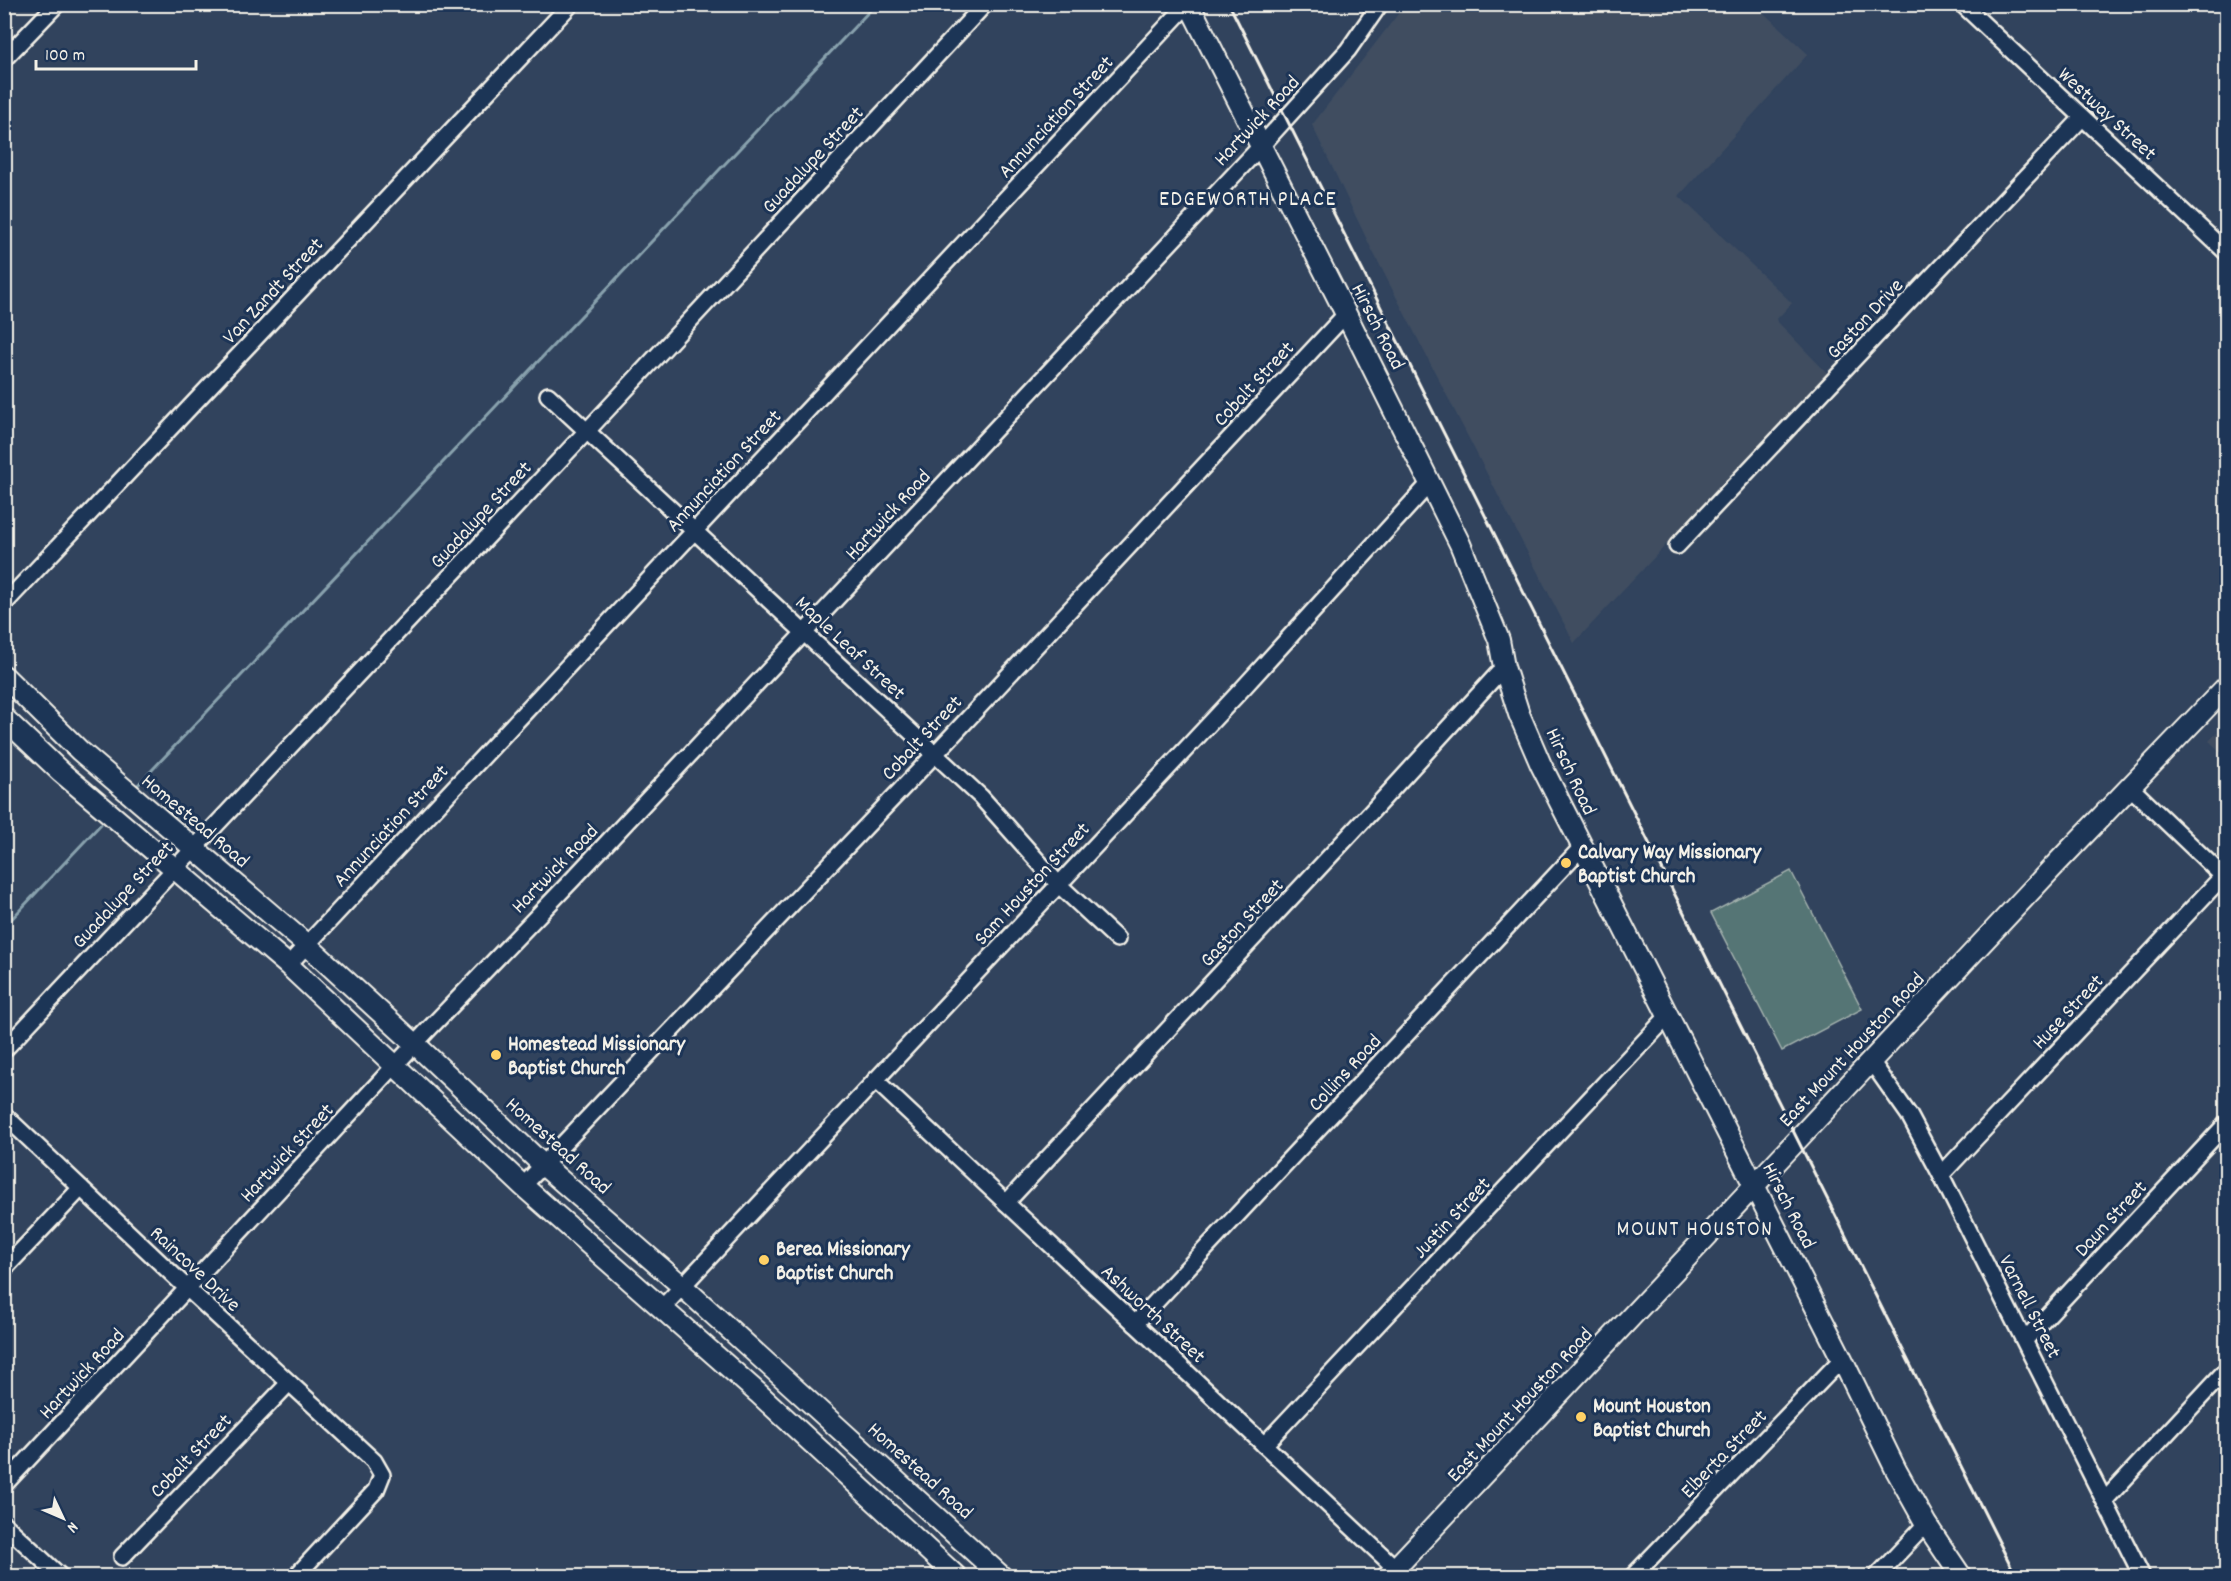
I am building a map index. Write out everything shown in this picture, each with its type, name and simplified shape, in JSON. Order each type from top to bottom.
[{"type":"main road","name":"Hirsch Road","points":[[1189,4],[1460,544],[1499,640],[1504,668],[1519,714],[1582,847],[1896,1470],[1926,1524],[1961,1576]]},
{"type":"main road","name":"Homestead Road","points":[[4,676],[80,751],[307,945],[542,1164],[682,1286],[1001,1576]]},
{"type":"main road","name":"East Mount Houston Road","points":[[1396,1574],[1871,1061],[2226,687]]},
{"type":"main road","points":[[4,718],[61,772],[288,965],[523,1186],[786,1419],[956,1576]]},
{"type":"main road","points":[[61,772],[80,751]]},
{"type":"main road","points":[[786,1419],[802,1395]]},
{"type":"main road","points":[[921,1544],[942,1521]]},
{"type":"street","points":[[4,59],[57,4]]},
{"type":"street","name":"Van Zandt Street","points":[[4,604],[571,4]]},
{"type":"street","name":"Guadalupe Street","points":[[4,1050],[985,4]]},
{"type":"street","name":"Annunciation Street","points":[[288,965],[1189,4]]},
{"type":"street","name":"Hartwick Road","points":[[415,1044],[1261,146],[1348,50],[1380,4]]},
{"type":"street","name":"Westway Street","points":[[1962,4],[2226,252]]},
{"type":"street","name":"Gaston Drive","points":[[1677,546],[2082,118]]},
{"type":"street","name":"Cobalt Street","points":[[523,1186],[935,754],[1346,314]]},
{"type":"street","name":"Maple Leaf Street","points":[[548,394],[981,797],[1059,885],[1117,939]]},
{"type":"street","name":"Sam Houston Street","points":[[662,1308],[1059,885],[1429,484]]},
{"type":"street","name":"Gaston Street","points":[[1005,1203],[1504,668]]},
{"type":"street","points":[[2130,787],[2225,878]]},
{"type":"street","name":"Collins Road","points":[[1135,1324],[1582,847]]},
{"type":"street","name":"Huse Street","points":[[1941,1175],[2225,878]]},
{"type":"street","name":"Justin Street","points":[[1264,1445],[1668,1016]]},
{"type":"street","name":"Hartwick Street","points":[[188,1289],[415,1044]]},
{"type":"street","name":"Varnell Street","points":[[1871,1061],[1909,1115],[1941,1175],[2142,1576]]},
{"type":"street","name":"Ashworth Street","points":[[875,1080],[1264,1445],[1396,1574]]},
{"type":"street","name":"Raincove Drive","points":[[4,1115],[374,1461],[382,1475],[376,1490],[296,1576]]},
{"type":"street","name":"Daun Street","points":[[2025,1341],[2226,1124]]},
{"type":"street","points":[[4,1269],[81,1188]]},
{"type":"street","name":"Hartwick Road","points":[[4,1485],[188,1289]]},
{"type":"street","name":"Elberta Street","points":[[1633,1576],[1842,1359]]},
{"type":"street","points":[[2104,1500],[2226,1370]]},
{"type":"street","name":"Cobalt Street","points":[[122,1557],[289,1383]]},
{"type":"street","points":[[4,1524],[60,1576]]},
{"type":"street","points":[[1877,1576],[1926,1524]]},
{"type":"shaded area","points":[[1405,5],[1755,5],[1808,54],[1679,196],[1792,303],[1776,320],[1827,373],[1574,643],[1370,246],[1312,125]]},
{"type":"shaded area","points":[[2226,723],[2226,757],[2209,741]]},
{"type":"green space","points":[[1791,871],[1862,1009],[1782,1051],[1711,913]]},
{"type":"waterway","points":[[136,787],[876,4]]},
{"type":"waterway","points":[[4,927],[101,824]]},
{"type":"railway","points":[[1229,4],[2016,1576]]},
{"type":"place","name":"Calvary Way Missionary Baptist Church","points":[[1566,863]]},
{"type":"place","name":"Homestead Missionary Baptist Church","points":[[496,1055]]},
{"type":"place","name":"Berea Missionary Baptist Church","points":[[764,1260]]},
{"type":"place","name":"Mount Houston Baptist Church","points":[[1581,1417]]},
{"type":"district","name":"EDGEWORTH PLACE","points":[[1248,197]]},
{"type":"district","name":"MOUNT HOUSTON","points":[[1695,1227]]}]
